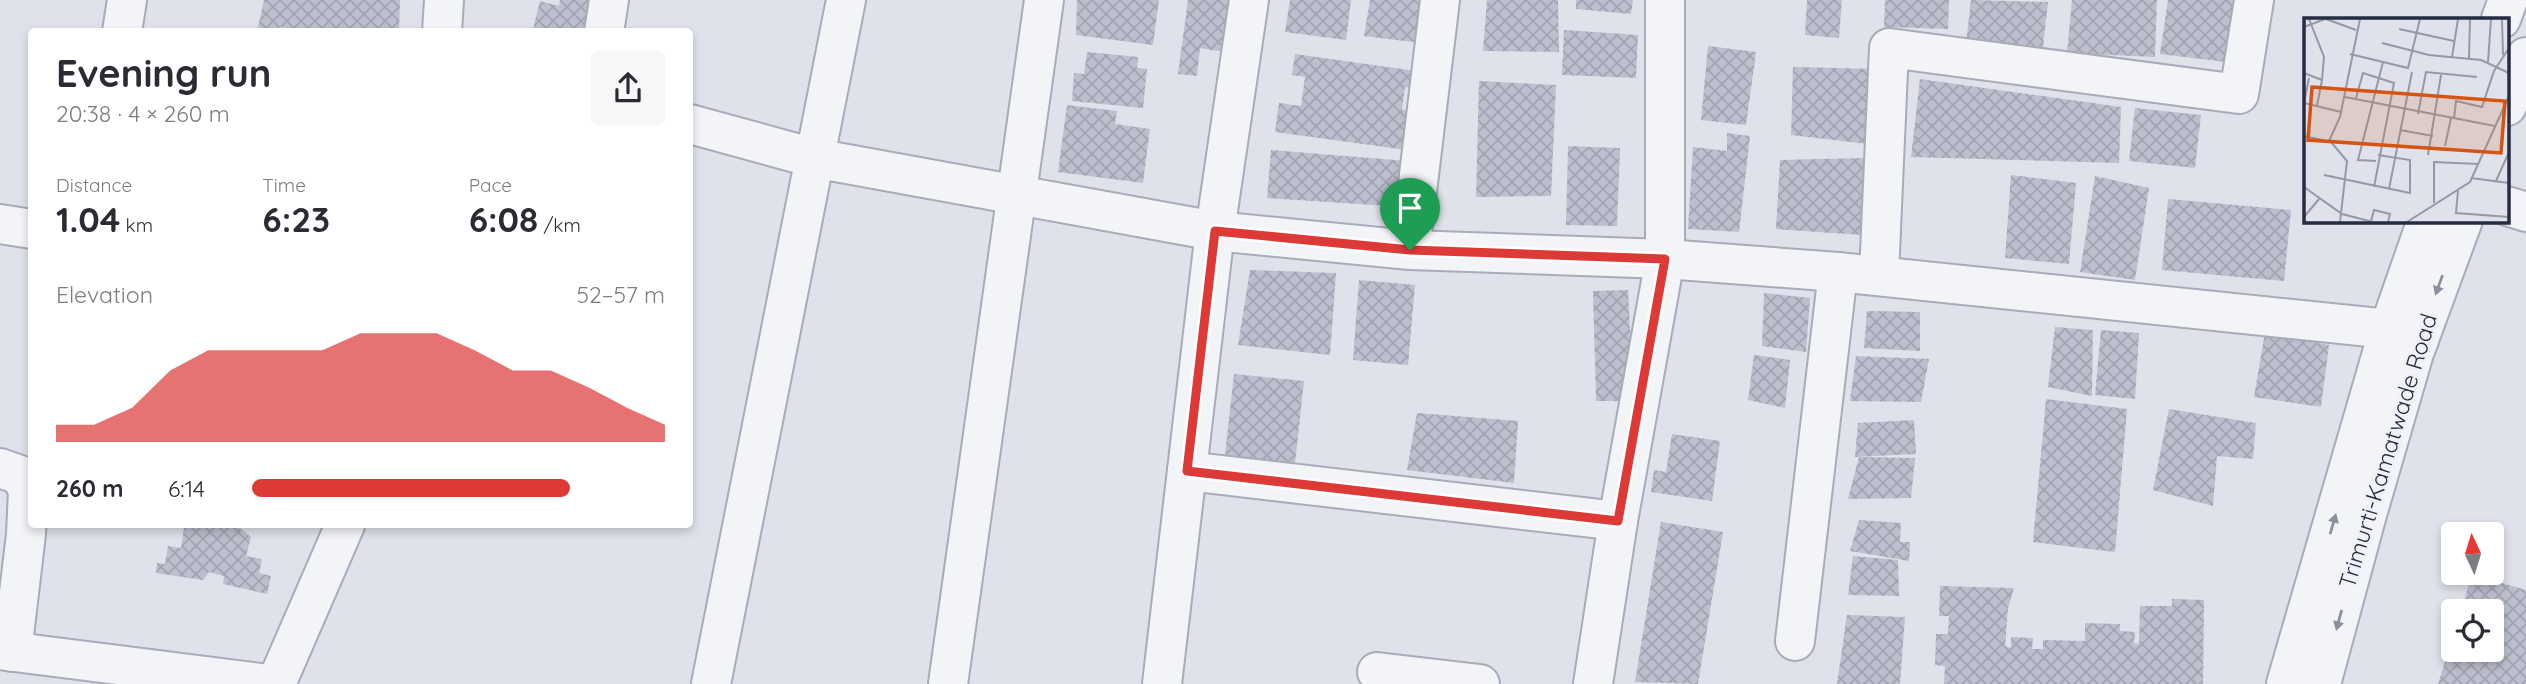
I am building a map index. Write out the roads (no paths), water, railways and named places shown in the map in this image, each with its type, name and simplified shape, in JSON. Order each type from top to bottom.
[{"type":"street","points":[[123,28],[127,0]]},
{"type":"street","points":[[442,28],[444,0]]},
{"type":"street","points":[[605,28],[609,0]]},
{"type":"street","points":[[711,684],[846,0]]},
{"type":"street","points":[[948,684],[1044,0]]},
{"type":"street","points":[[1162,684],[1215,231],[1250,0]]},
{"type":"street","points":[[1410,250],[1440,0]]},
{"type":"street","points":[[1593,684],[1618,521],[1665,259],[1665,0]]},
{"type":"street","points":[[1879,275],[1889,48],[2239,94],[2254,0]]},
{"type":"street","points":[[2501,18],[2508,0]]},
{"type":"street","points":[[2508,103],[2526,57]]},
{"type":"street","points":[[693,125],[814,158],[1215,231],[1410,250],[1665,259],[1879,275],[2404,334]]},
{"type":"street","points":[[2508,206],[2526,212]]},
{"type":"street","name":"Trimurti-Kamatwade Road","points":[[2322,684],[2366,517],[2427,222]]},
{"type":"street","name":"Trimurti-Kamatwade Road","points":[[2286,684],[2404,334],[2462,222]]},
{"type":"street","points":[[0,224],[28,228]]},
{"type":"street","points":[[1795,641],[1838,272]]},
{"type":"street","points":[[0,468],[20,475],[28,490],[26,534],[6,651],[268,684]]},
{"type":"street","points":[[1187,471],[1618,521]]},
{"type":"street","points":[[276,684],[344,528]]},
{"type":"street","points":[[1377,672],[1480,684]]}]
